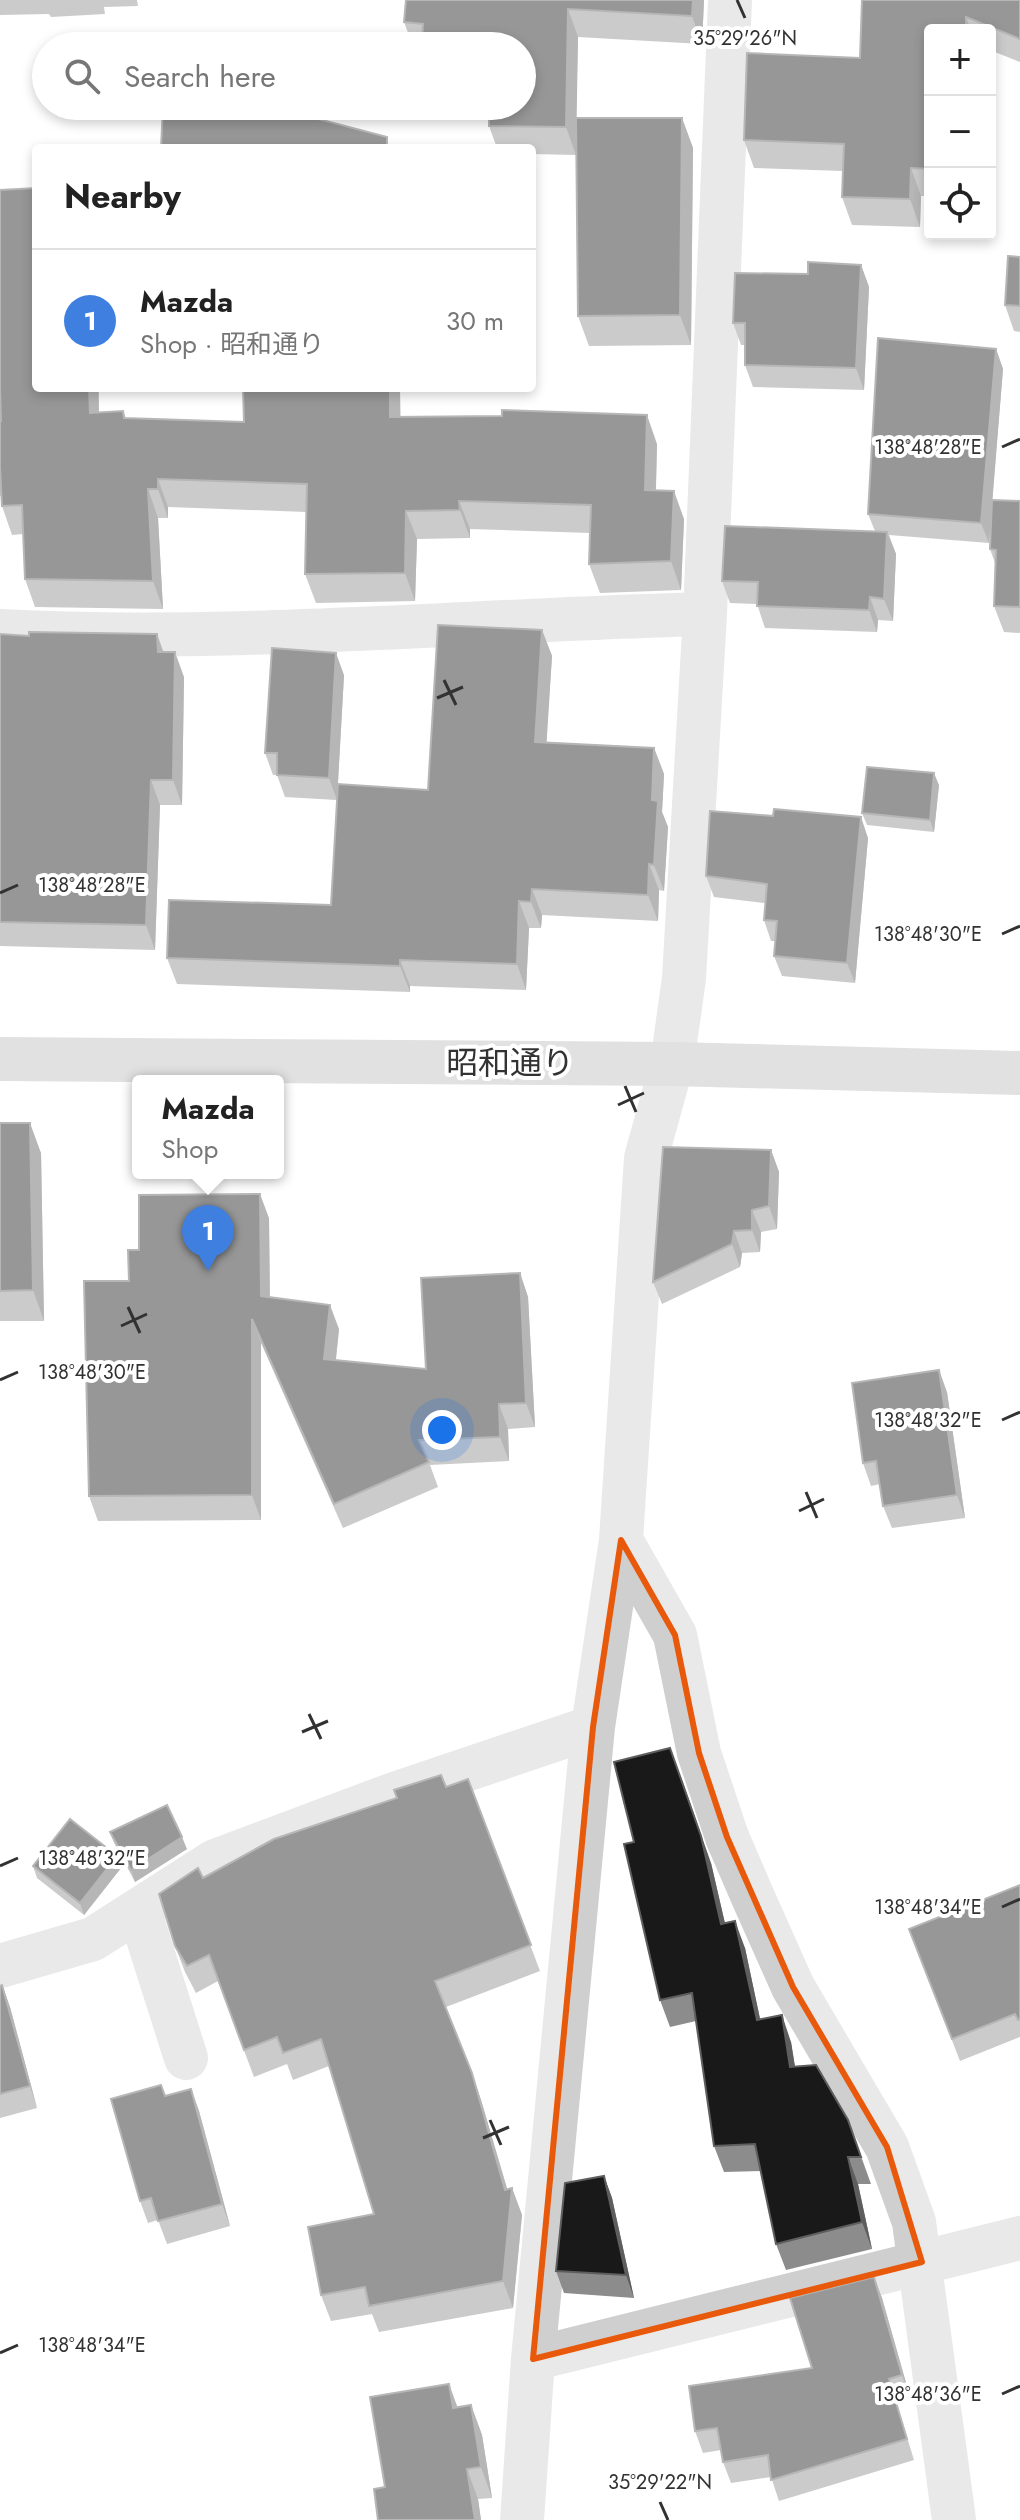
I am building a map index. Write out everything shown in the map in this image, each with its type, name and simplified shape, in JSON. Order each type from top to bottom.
[{"type":"street","points":[[522,2520],[533,2359],[593,1727],[621,1540],[646,1158],[672,1064],[684,978],[705,614],[730,0]]},
{"type":"street","points":[[0,631],[66,634],[320,629],[705,614]]},
{"type":"street","name":"昭和通り","points":[[0,1059],[672,1064],[1020,1073]]},
{"type":"street","points":[[621,1540],[675,1635],[699,1753],[727,1837],[793,1987],[887,2147],[914,2222],[922,2262],[954,2520]]},
{"type":"street","points":[[0,1966],[93,1939],[215,1861],[394,1794],[593,1727]]},
{"type":"street","points":[[139,1910],[186,2058]]},
{"type":"street","points":[[533,2359],[1020,2238]]},
{"type":"highlighted area","points":[[621,1540],[675,1635],[699,1753],[727,1837],[793,1987],[887,2147],[922,2262],[533,2359],[593,1727]]},
{"type":"building","points":[[406,0],[693,0],[692,16],[568,9],[566,127],[489,126],[489,120],[536,120],[536,32],[423,32],[423,24],[404,22]]},
{"type":"building","points":[[862,0],[1020,0],[1020,39],[996,29],[996,24],[983,24],[966,17],[966,24],[924,24],[924,169],[911,168],[910,199],[842,197],[844,144],[744,140],[747,53],[860,58]]},
{"type":"building","points":[[576,118],[682,118],[680,315],[578,316]]},
{"type":"building","points":[[162,120],[322,120],[387,137],[387,144],[161,144]]},
{"type":"building","points":[[32,188],[32,392],[89,392],[90,413],[123,411],[124,418],[244,422],[243,392],[390,392],[390,417],[502,416],[502,410],[647,415],[645,490],[674,491],[671,561],[589,564],[591,505],[459,501],[460,510],[406,511],[405,573],[305,574],[307,484],[158,479],[158,489],[148,489],[153,581],[25,579],[22,505],[2,506],[0,190]]},
{"type":"building","points":[[1008,256],[1020,257],[1020,306],[1005,305]]},
{"type":"building","points":[[808,262],[861,265],[856,368],[745,365],[745,323],[733,323],[735,273],[808,274]]},
{"type":"building","points":[[878,338],[996,349],[981,523],[868,514]]},
{"type":"building","points":[[992,500],[1020,501],[1020,607],[994,606],[996,550],[990,549]]},
{"type":"building","points":[[725,526],[887,532],[884,599],[870,597],[869,610],[757,606],[758,582],[722,581]]},
{"type":"building","points":[[438,625],[542,630],[535,742],[654,748],[652,800],[658,801],[654,865],[649,864],[648,895],[532,889],[531,902],[519,901],[517,964],[400,960],[400,966],[167,958],[169,900],[331,905],[338,784],[428,790]]},
{"type":"building","points":[[29,632],[157,634],[158,652],[175,652],[173,780],[151,780],[146,925],[0,922],[0,634],[29,636]]},
{"type":"building","points":[[272,648],[336,653],[329,778],[277,775],[277,753],[265,753]]},
{"type":"building","points":[[867,767],[934,773],[930,820],[862,813]]},
{"type":"building","points":[[774,809],[861,817],[847,963],[774,956],[777,921],[764,920],[767,884],[706,876],[710,811],[773,816]]},
{"type":"building","points":[[0,1123],[30,1123],[33,1290],[0,1291]]},
{"type":"building","points":[[663,1147],[771,1150],[769,1206],[752,1210],[752,1230],[734,1231],[732,1244],[653,1282]]},
{"type":"building","points":[[260,1194],[261,1296],[330,1305],[324,1359],[426,1369],[421,1278],[520,1273],[526,1403],[499,1404],[500,1437],[419,1440],[429,1462],[334,1504],[252,1319],[252,1495],[89,1496],[84,1281],[129,1281],[128,1250],[139,1250],[139,1195]]},
{"type":"building","points":[[939,1370],[957,1495],[883,1506],[876,1461],[863,1463],[852,1383]]},
{"type":"building","points":[[670,1748],[701,1836],[721,1924],[735,1921],[757,2020],[782,2015],[790,2067],[816,2065],[848,2120],[861,2157],[848,2157],[862,2222],[776,2244],[755,2144],[714,2146],[692,1993],[660,2000],[624,1844],[634,1842],[614,1762]]},
{"type":"building","points":[[441,1775],[446,1787],[468,1779],[531,1945],[435,1981],[472,2073],[505,2190],[512,2188],[503,2281],[369,2306],[365,2287],[321,2295],[308,2227],[374,2214],[321,2039],[283,2053],[277,2037],[244,2050],[209,1955],[187,1966],[175,1946],[159,1894],[198,1868],[203,1878],[274,1839],[397,1798],[394,1790]]},
{"type":"building","points":[[167,1805],[182,1837],[131,1870],[110,1832]]},
{"type":"building","points":[[70,1819],[117,1856],[80,1903],[33,1866]]},
{"type":"building","points":[[1020,1885],[1020,2019],[1015,2014],[952,2039],[909,1929]]},
{"type":"building","points":[[0,1986],[30,2086],[0,2094]]},
{"type":"building","points":[[161,2085],[165,2096],[191,2089],[222,2204],[158,2221],[151,2198],[140,2201],[111,2099]]},
{"type":"building","points":[[604,2176],[626,2275],[556,2271],[565,2183]]},
{"type":"building","points":[[874,2277],[902,2375],[889,2379],[907,2439],[771,2480],[768,2455],[723,2462],[717,2428],[695,2431],[689,2386],[812,2368],[790,2298]]},
{"type":"building","points":[[449,2384],[453,2408],[471,2405],[481,2467],[467,2469],[475,2520],[378,2520],[374,2489],[385,2487],[370,2397]]},
{"type":"place","name":"Mazda","points":[[208,1271]]}]
